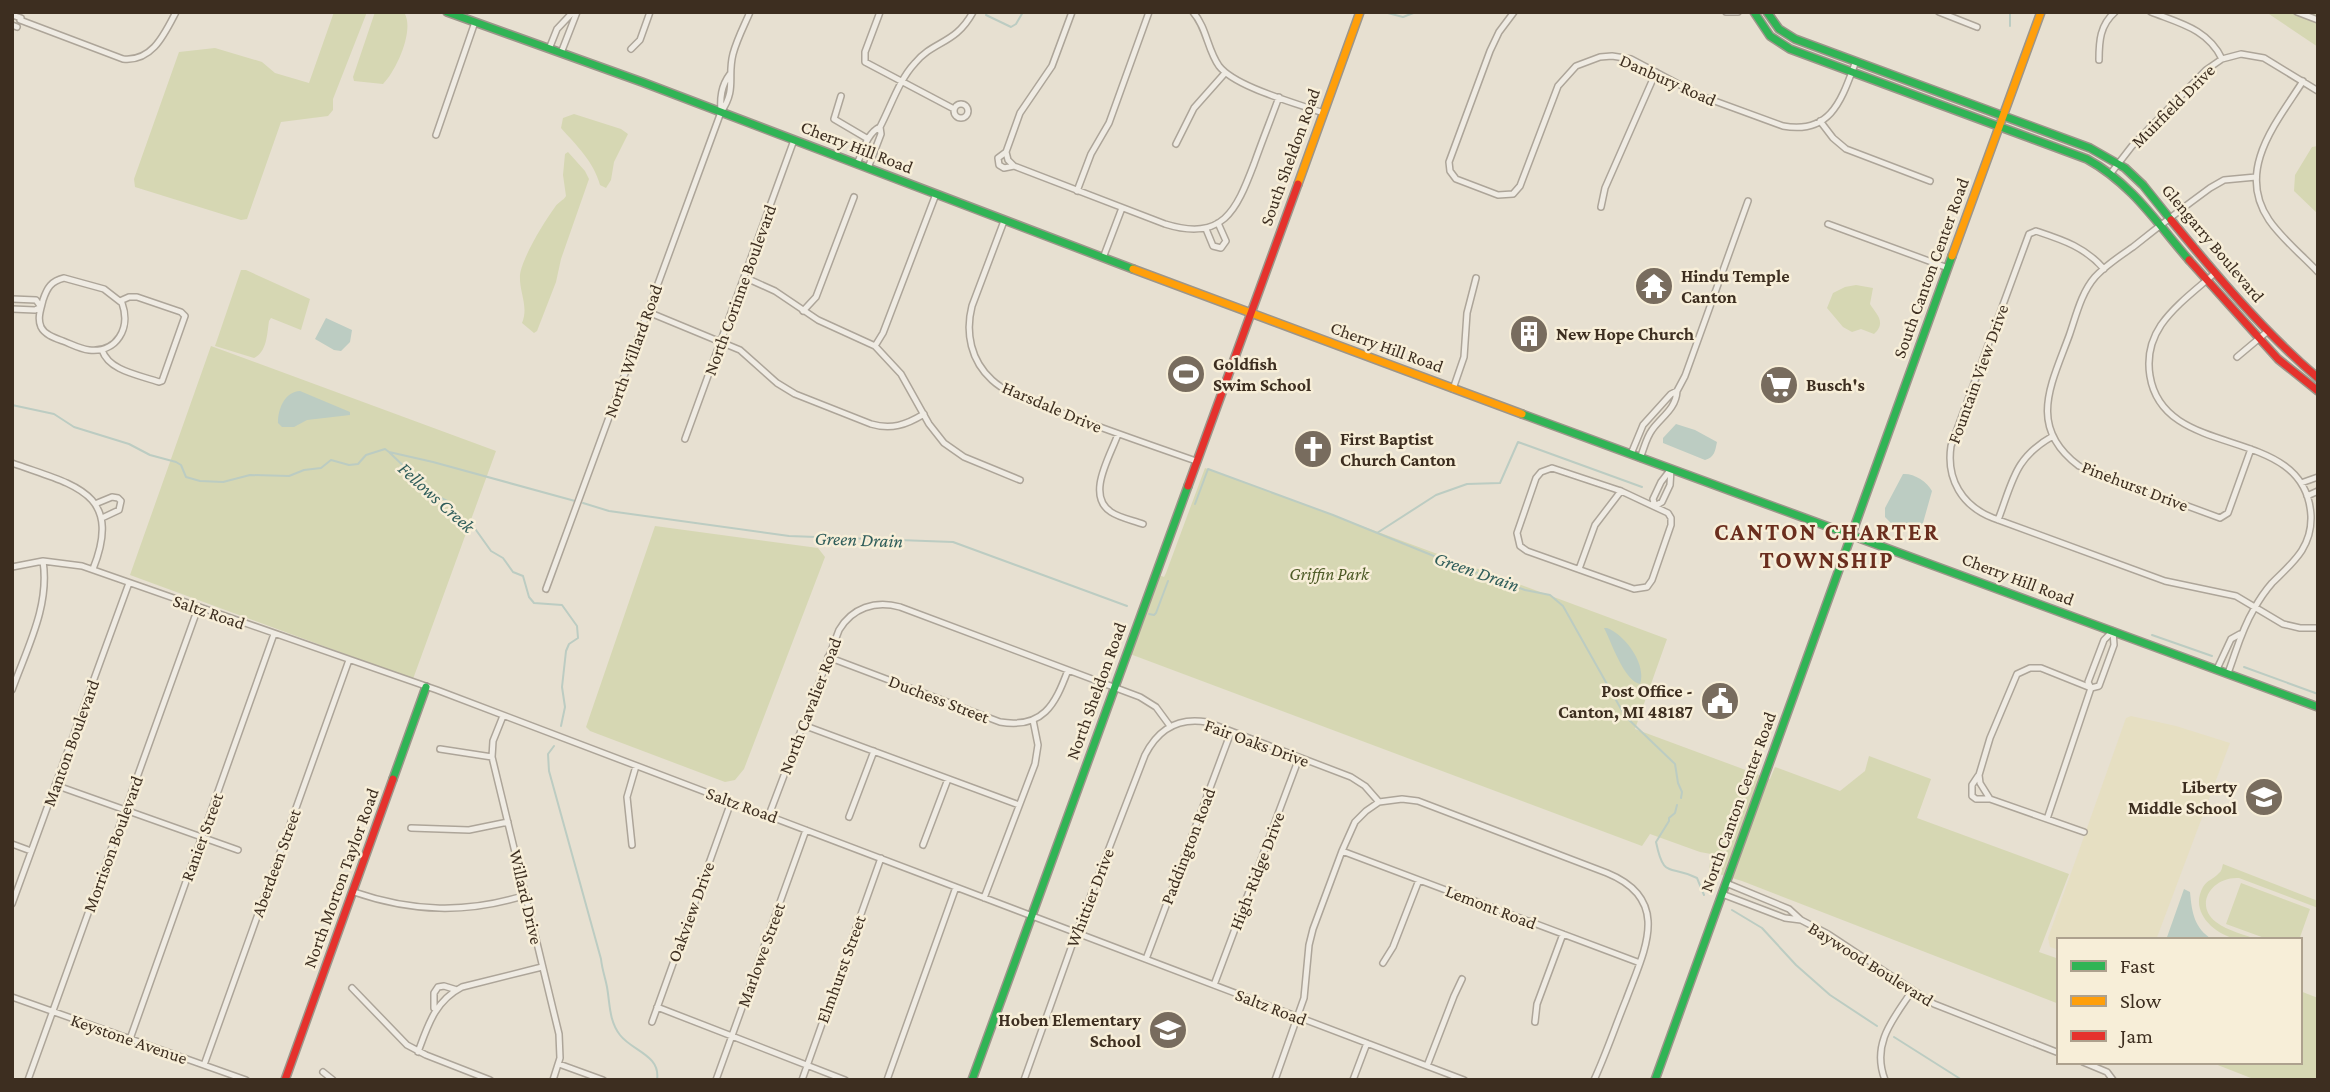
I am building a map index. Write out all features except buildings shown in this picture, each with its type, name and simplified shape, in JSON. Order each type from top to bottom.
[{"type":"main road","name":"Cherry Hill Road","points":[[447,12],[721,112],[1453,389],[2318,706]]},
{"type":"main road","name":"South Sheldon Road","points":[[1250,313],[1360,12]]},
{"type":"main road","name":"Glengarry Boulevard","points":[[1754,12],[1770,36],[1795,51],[2074,155],[2111,173],[2137,195],[2206,281],[2284,366],[2318,391]]},
{"type":"main road","name":"Glengarry Boulevard","points":[[1767,12],[1779,29],[1799,40],[2078,144],[2118,163],[2143,185],[2215,273],[2268,331],[2294,359],[2316,377],[2307,385]]},
{"type":"main road","name":"South Canton Center Road","points":[[1850,535],[2041,12]]},
{"type":"main road","points":[[1795,51],[1799,40]]},
{"type":"main road","points":[[1878,82],[1882,71]]},
{"type":"main road","points":[[1948,108],[1951,97]]},
{"type":"main road","points":[[2074,155],[2078,144]]},
{"type":"main road","name":"North Sheldon Road","points":[[972,1080],[1250,313]]},
{"type":"main road","name":"North Canton Center Road","points":[[1655,1080],[1850,535]]},
{"type":"main road","name":"North Morton Taylor Road","points":[[285,1080],[426,687]]},
{"type":"street","points":[[12,15],[17,22],[122,59],[134,60],[148,54],[164,35],[176,12]]},
{"type":"street","points":[[550,49],[557,29],[575,12]]},
{"type":"street","points":[[561,53],[575,12]]},
{"type":"street","points":[[631,49],[640,40],[650,12]]},
{"type":"street","name":"North Willard Road","points":[[547,589],[721,112],[728,100],[734,50],[750,12]]},
{"type":"street","points":[[880,12],[864,60],[866,64],[954,109]]},
{"type":"street","points":[[868,168],[881,134],[880,127],[902,82],[921,56],[953,38],[973,12]]},
{"type":"street","points":[[1014,166],[1004,168],[998,163],[998,158],[1006,155],[1023,107],[1052,66],[1072,12]]},
{"type":"street","points":[[1077,191],[1091,154],[1109,123],[1150,12]]},
{"type":"street","points":[[1193,12],[1203,27],[1214,58],[1225,73],[1238,82],[1322,113]]},
{"type":"street","name":"Danbury Road","points":[[1514,12],[1499,32],[1490,51],[1449,167],[1460,181],[1498,195],[1513,194],[1520,186],[1555,92],[1572,70],[1590,59],[1612,56],[1631,60],[1701,96],[1783,126],[1803,128],[1820,121]]},
{"type":"street","points":[[1726,12],[1738,12]]},
{"type":"street","points":[[1939,12],[1978,27]]},
{"type":"street","points":[[2099,60],[2103,27],[2115,12]]},
{"type":"street","points":[[2151,12],[2199,31],[2214,44],[2222,59]]},
{"type":"street","points":[[2297,12],[2318,20]]},
{"type":"street","points":[[436,135],[475,22]]},
{"type":"street","name":"Muirfield Drive","points":[[2111,173],[2132,146],[2206,70],[2222,59],[2241,54],[2259,56],[2318,91]]},
{"type":"street","points":[[1856,61],[1838,105],[1820,121],[1846,149],[1930,181]]},
{"type":"street","points":[[1601,208],[1605,188],[1656,72]]},
{"type":"street","points":[[1176,144],[1194,108],[1225,73]]},
{"type":"street","points":[[2303,81],[2263,144],[2256,177],[2259,200],[2267,218],[2318,271]]},
{"type":"street","points":[[841,96],[834,119],[869,139]]},
{"type":"street","points":[[1006,155],[1014,166],[1122,208],[1180,229],[1206,229],[1232,212],[1241,198],[1279,97]]},
{"type":"street","points":[[857,164],[874,130],[880,127]]},
{"type":"street","name":"North Corinne Boulevard","points":[[685,439],[794,140]]},
{"type":"street","points":[[1998,520],[2021,461],[2033,448],[2053,436],[2047,414],[2049,389],[2084,294],[2093,280],[2218,182],[2235,177],[2256,177]]},
{"type":"street","points":[[875,346],[883,333],[936,194]]},
{"type":"street","points":[[803,311],[816,297],[854,197]]},
{"type":"street","points":[[1640,458],[1649,435],[1672,408],[1748,201]]},
{"type":"street","points":[[1103,258],[1122,208]]},
{"type":"street","name":"Harsdale Drive","points":[[1004,221],[970,314],[970,340],[978,362],[990,379],[1008,391],[1196,461]]},
{"type":"street","points":[[1206,229],[1213,246],[1221,248],[1226,241],[1218,223]]},
{"type":"street","points":[[1828,224],[1948,268]]},
{"type":"street","name":"Fountain View Drive","points":[[2104,269],[2090,255],[2073,244],[2036,231],[2028,235],[1953,439],[1950,454],[1952,476],[1961,495],[1976,510],[1998,520],[2165,581],[2231,594],[2283,624],[2318,628]]},
{"type":"street","points":[[2215,273],[2168,316],[2157,331],[2149,357],[2151,382],[2162,404],[2178,420],[2281,462],[2301,483],[2307,496],[2311,522],[2304,547],[2294,562],[2269,586],[2240,634],[2228,673]]},
{"type":"street","points":[[744,277],[775,291],[803,311],[875,346],[901,374],[936,435],[951,450],[1020,480]]},
{"type":"street","points":[[64,278],[104,289],[120,301],[126,318],[124,330],[114,344],[102,350],[86,350],[48,335],[40,324],[41,307],[50,286],[57,279],[64,278]]},
{"type":"street","points":[[1453,389],[1464,357],[1467,313],[1476,278]]},
{"type":"street","points":[[102,350],[108,362],[162,381],[185,316],[137,297],[120,301]]},
{"type":"street","points":[[12,299],[36,300],[41,307]]},
{"type":"street","points":[[12,309],[35,310],[41,307]]},
{"type":"street","points":[[648,312],[744,352],[777,383],[795,394],[871,424],[897,426],[923,414]]},
{"type":"street","points":[[2237,357],[2268,331]]},
{"type":"street","points":[[1631,454],[1643,425],[1671,394],[1677,391]]},
{"type":"street","points":[[1118,434],[1100,483],[1099,496],[1108,510],[1143,523]]},
{"type":"street","name":"Pinehurst Drive","points":[[2053,436],[2065,454],[2084,468],[2220,518],[2228,513],[2251,449]]},
{"type":"street","points":[[12,463],[72,485],[85,492],[96,504],[102,518],[102,544],[93,569]]},
{"type":"street","points":[[1552,468],[1621,491],[1655,506],[1668,513],[1672,521],[1652,580],[1647,587],[1634,589],[1527,551],[1518,543],[1517,533],[1536,478],[1541,472],[1552,468]]},
{"type":"street","points":[[1655,506],[1653,499],[1671,469]]},
{"type":"street","points":[[2301,483],[2318,477]]},
{"type":"street","points":[[1579,569],[1595,525],[1621,491]]},
{"type":"street","points":[[2307,496],[2318,491]]},
{"type":"street","points":[[96,504],[112,497],[120,500],[122,505],[119,510],[102,518]]},
{"type":"street","points":[[12,690],[43,605],[46,584],[43,561]]},
{"type":"street","name":"Saltz Road","points":[[12,567],[43,561],[93,569],[426,687],[1464,1080]]},
{"type":"street","name":"Manton Boulevard","points":[[12,904],[129,583]]},
{"type":"street","name":"North Cavalier Road","points":[[769,815],[842,625],[865,607],[883,604],[900,607],[1068,670]]},
{"type":"street","name":"Morrison Boulevard","points":[[28,1080],[198,608]]},
{"type":"street","points":[[2047,819],[2091,688],[2088,682],[2092,670],[2104,640],[2113,631]]},
{"type":"street","points":[[2084,832],[1990,799],[1982,800],[1972,796],[1972,785],[1979,775],[1990,738],[2017,674],[2030,667],[2041,668],[2091,688],[2099,685],[2114,645],[2113,631]]},
{"type":"street","name":"Ranier Street","points":[[130,1039],[274,634]]},
{"type":"street","points":[[2217,669],[2231,639],[2240,634]]},
{"type":"street","name":"Duchess Street","points":[[828,657],[1000,722],[1016,724],[1033,720]]},
{"type":"street","name":"Aberdeen Street","points":[[204,1065],[349,660]]},
{"type":"street","points":[[984,898],[1037,755],[1033,720],[1055,701],[1068,670],[1150,703],[1170,726]]},
{"type":"street","points":[[2092,670],[2103,674]]},
{"type":"street","name":"Willard Drive","points":[[503,716],[493,741],[492,757],[561,1041],[559,1064],[553,1080]]},
{"type":"street","name":"Fair Oaks Drive","points":[[1170,726],[1184,721],[1199,721],[1231,732],[1355,778],[1379,802]]},
{"type":"street","points":[[803,725],[1019,806]]},
{"type":"street","name":"Whittier Drive","points":[[1024,1080],[1076,934],[1145,755],[1155,737],[1170,726]]},
{"type":"street","name":"Paddington Road","points":[[1146,959],[1231,732]]},
{"type":"street","points":[[440,749],[492,757]]},
{"type":"street","points":[[849,817],[874,751]]},
{"type":"street","name":"High-Ridge Drive","points":[[1214,985],[1299,758]]},
{"type":"street","points":[[632,845],[627,797],[636,766]]},
{"type":"street","points":[[1979,775],[1980,783],[1990,799]]},
{"type":"street","points":[[923,845],[948,779]]},
{"type":"street","points":[[55,785],[239,850]]},
{"type":"street","points":[[1275,1080],[1306,988],[1313,929],[1355,822],[1379,802],[1402,799],[1418,801],[1615,876],[1632,887],[1643,900],[1649,926],[1647,943],[1594,1080]]},
{"type":"street","name":"Oakview Drive","points":[[652,1023],[731,802]]},
{"type":"street","points":[[411,828],[469,830],[508,822]]},
{"type":"street","name":"Marlowe Street","points":[[716,1080],[806,830]]},
{"type":"street","points":[[12,844],[32,851]]},
{"type":"street","name":"Lemont Road","points":[[1342,851],[1640,963]]},
{"type":"street","name":"Elmhurst Street","points":[[802,1080],[881,858]]},
{"type":"street","points":[[1382,963],[1393,947],[1419,880]]},
{"type":"street","name":"Baywood Boulevard","points":[[1726,883],[1789,909],[1801,920],[1828,934],[1912,991],[1943,1008],[2057,1052]]},
{"type":"street","points":[[887,1080],[956,887]]},
{"type":"street","points":[[354,892],[397,905],[436,910],[482,906],[526,895]]},
{"type":"street","name":"Baywood Boulevard","points":[[1722,894],[1786,918],[1801,920]]},
{"type":"street","points":[[1535,1023],[1537,1004],[1563,934]]},
{"type":"street","points":[[418,1052],[434,1012],[445,998],[457,990],[542,967]]},
{"type":"street","points":[[1427,1066],[1462,979]]},
{"type":"street","points":[[434,1012],[436,989],[441,985],[457,990]]},
{"type":"street","points":[[352,988],[382,1017],[398,1038],[418,1052],[490,1080]]},
{"type":"street","points":[[1885,1080],[1880,1057],[1882,1038],[1912,991]]},
{"type":"street","name":"Keystone Avenue","points":[[12,997],[246,1080]]},
{"type":"street","points":[[657,1007],[845,1080]]},
{"type":"street","points":[[1353,1080],[1367,1044]]},
{"type":"street","points":[[559,1064],[603,1080]]},
{"type":"street","points":[[2088,1064],[2103,1070],[2112,1078]]},
{"type":"street","points":[[323,1072],[333,1080]]},
{"type":"shaded area","points":[[326,318],[352,330],[350,342],[341,351],[315,339]]},
{"type":"shaded area","points":[[300,391],[350,412],[350,415],[307,420],[294,427],[282,427],[278,423],[283,402],[290,394]]},
{"type":"shaded area","points":[[1676,424],[1695,430],[1717,442],[1713,455],[1705,460],[1663,443],[1663,438]]},
{"type":"shaded area","points":[[1903,474],[1919,478],[1932,491],[1921,530],[1891,523],[1885,517],[1885,508]]},
{"type":"shaded area","points":[[1604,628],[1621,637],[1633,651],[1640,668],[1640,684],[1623,668]]},
{"type":"shaded area","points":[[2131,716],[2176,726],[2230,743],[2157,938],[2057,938],[2057,949],[2050,947],[2048,938],[2126,718]]},
{"type":"shaded area","points":[[2184,889],[2190,892],[2198,925],[2211,938],[2167,938]]},
{"type":"green space","points":[[334,12],[367,12],[333,99],[333,110],[328,116],[281,122],[247,219],[241,220],[135,187],[134,179],[179,52],[215,48],[262,62],[275,73],[309,83]]},
{"type":"green space","points":[[375,12],[405,14],[407,22],[402,51],[383,84],[354,81],[353,77]]},
{"type":"green space","points":[[2266,12],[2318,12],[2318,47]]},
{"type":"green space","points":[[574,114],[621,129],[628,134],[614,162],[611,180],[606,188],[600,185],[589,161],[561,128],[563,118]]},
{"type":"green space","points":[[2318,146],[2318,214],[2294,191],[2295,175],[2312,147]]},
{"type":"green space","points":[[568,152],[589,179],[561,259],[556,282],[534,333],[522,323],[524,305],[520,275],[540,231],[556,205],[566,196],[563,175],[565,154]]},
{"type":"green space","points":[[241,270],[310,299],[301,330],[271,318],[262,352],[254,358],[215,346]]},
{"type":"green space","points":[[1856,285],[1873,288],[1870,304],[1880,322],[1874,334],[1861,329],[1852,332],[1843,327],[1827,308],[1833,293]]},
{"type":"green space","points":[[211,346],[496,451],[413,679],[130,575]]},
{"type":"green space","name":"Griffin Park","points":[[1205,468],[1667,639],[1635,729],[1770,779],[1775,767],[1840,791],[1865,771],[1869,756],[1931,779],[1917,818],[2069,874],[2039,952],[2057,958],[2057,1003],[1742,881],[1709,871],[1711,854],[1650,834],[1642,846],[1130,654],[1159,575],[1164,577]]},
{"type":"green space","points":[[655,526],[818,548],[825,557],[744,769],[735,780],[725,782],[590,731],[586,727]]},
{"type":"green space","points":[[2223,864],[2318,901],[2318,908],[2239,878],[2221,881],[2209,892],[2206,900],[2209,915],[2226,928],[2254,938],[2228,936],[2212,927],[2201,913],[2199,905],[2203,887],[2220,872]]},
{"type":"green space","points":[[2241,883],[2310,909],[2300,938],[2264,938],[2226,924]]},
{"type":"green space","points":[[2302,992],[2318,998],[2318,1080],[2256,1080],[2215,1064],[2302,1064]]},
{"type":"waterway","points":[[986,15],[1011,27],[1023,12]]},
{"type":"waterway","points":[[1384,12],[1403,17],[1416,12]]},
{"type":"waterway","points":[[2010,12],[2010,26]]},
{"type":"waterway","name":"Fellows Creek","points":[[12,405],[54,414],[74,427],[176,462],[181,465],[186,477],[200,481],[223,482],[250,475],[289,476],[304,470],[321,468],[331,460],[349,465],[358,464],[366,455],[385,449],[575,501]]},
{"type":"waterway","points":[[1377,533],[1436,495],[1467,484],[1500,483],[1518,442],[1642,487]]},
{"type":"waterway","name":"Fellows Creek","points":[[389,452],[424,489],[447,501],[458,516],[471,523],[491,551],[503,558],[513,572],[523,576],[529,597],[534,603],[562,605],[577,626],[578,638],[569,644],[566,651],[562,687],[565,707],[561,726]]},
{"type":"waterway","name":"Green Drain","points":[[1195,504],[1208,469],[1333,515],[1456,565],[1525,590],[1550,595],[1563,606],[1625,716],[1675,764],[1681,798]]},
{"type":"waterway","name":"Green Drain","points":[[583,503],[609,511],[789,536],[953,542],[1127,606]]},
{"type":"waterway","name":"Green Drain","points":[[1149,614],[1156,613],[1168,581]]},
{"type":"waterway","points":[[2152,635],[2212,656]]},
{"type":"waterway","points":[[2244,667],[2318,694]]},
{"type":"waterway","name":"Fellows Creek","points":[[554,746],[548,754],[549,771],[601,959],[612,1018],[616,1030],[625,1041],[655,1065],[657,1080]]},
{"type":"waterway","name":"Green Drain","points":[[1677,805],[1675,813],[1669,818],[1656,842],[1659,854],[1669,869],[1697,878],[1704,895]]},
{"type":"waterway","name":"Green Drain","points":[[1732,910],[1762,928],[1796,965],[1830,995],[1877,1026]]},
{"type":"waterway","name":"Green Drain","points":[[1894,1037],[1962,1080]]},
{"type":"traffic: fast","points":[[447,12],[642,82],[1133,269]]},
{"type":"traffic: fast","points":[[1754,12],[1770,36],[1790,49],[2087,159],[2130,192],[2189,260]]},
{"type":"traffic: fast","points":[[1767,12],[1779,29],[1795,39],[2090,148],[2125,168],[2143,185],[2171,220]]},
{"type":"traffic: fast","points":[[1655,1080],[1952,256]]},
{"type":"traffic: fast","points":[[1522,414],[2318,707]]},
{"type":"traffic: fast","points":[[972,1080],[1188,486]]},
{"type":"traffic: fast","points":[[393,779],[426,687]]},
{"type":"traffic: slow","points":[[1298,184],[1360,12]]},
{"type":"traffic: slow","points":[[1952,256],[2041,12]]},
{"type":"traffic: slow","points":[[1133,269],[1522,414]]},
{"type":"traffic: jam","points":[[1188,486],[1298,184]]},
{"type":"traffic: jam","points":[[2171,220],[2259,322],[2318,378]]},
{"type":"traffic: jam","points":[[2189,260],[2278,359],[2318,391]]},
{"type":"traffic: jam","points":[[285,1080],[393,779]]},
{"type":"place","name":"Hindu Temple Canton","points":[[1654,286]]},
{"type":"place","name":"New Hope Church","points":[[1529,334]]},
{"type":"place","name":"Goldfish Swim School","points":[[1186,374]]},
{"type":"place","name":"Busch's","points":[[1779,385]]},
{"type":"place","name":"First Baptist Church Canton","points":[[1313,449]]},
{"type":"place","name":"Post Office - Canton, MI 48187","points":[[1720,701]]},
{"type":"place","name":"Liberty Middle School","points":[[2264,797]]},
{"type":"place","name":"Hoben Elementary School","points":[[1168,1030]]},
{"type":"district","name":"CANTON CHARTER TOWNSHIP","points":[[1827,546]]}]
